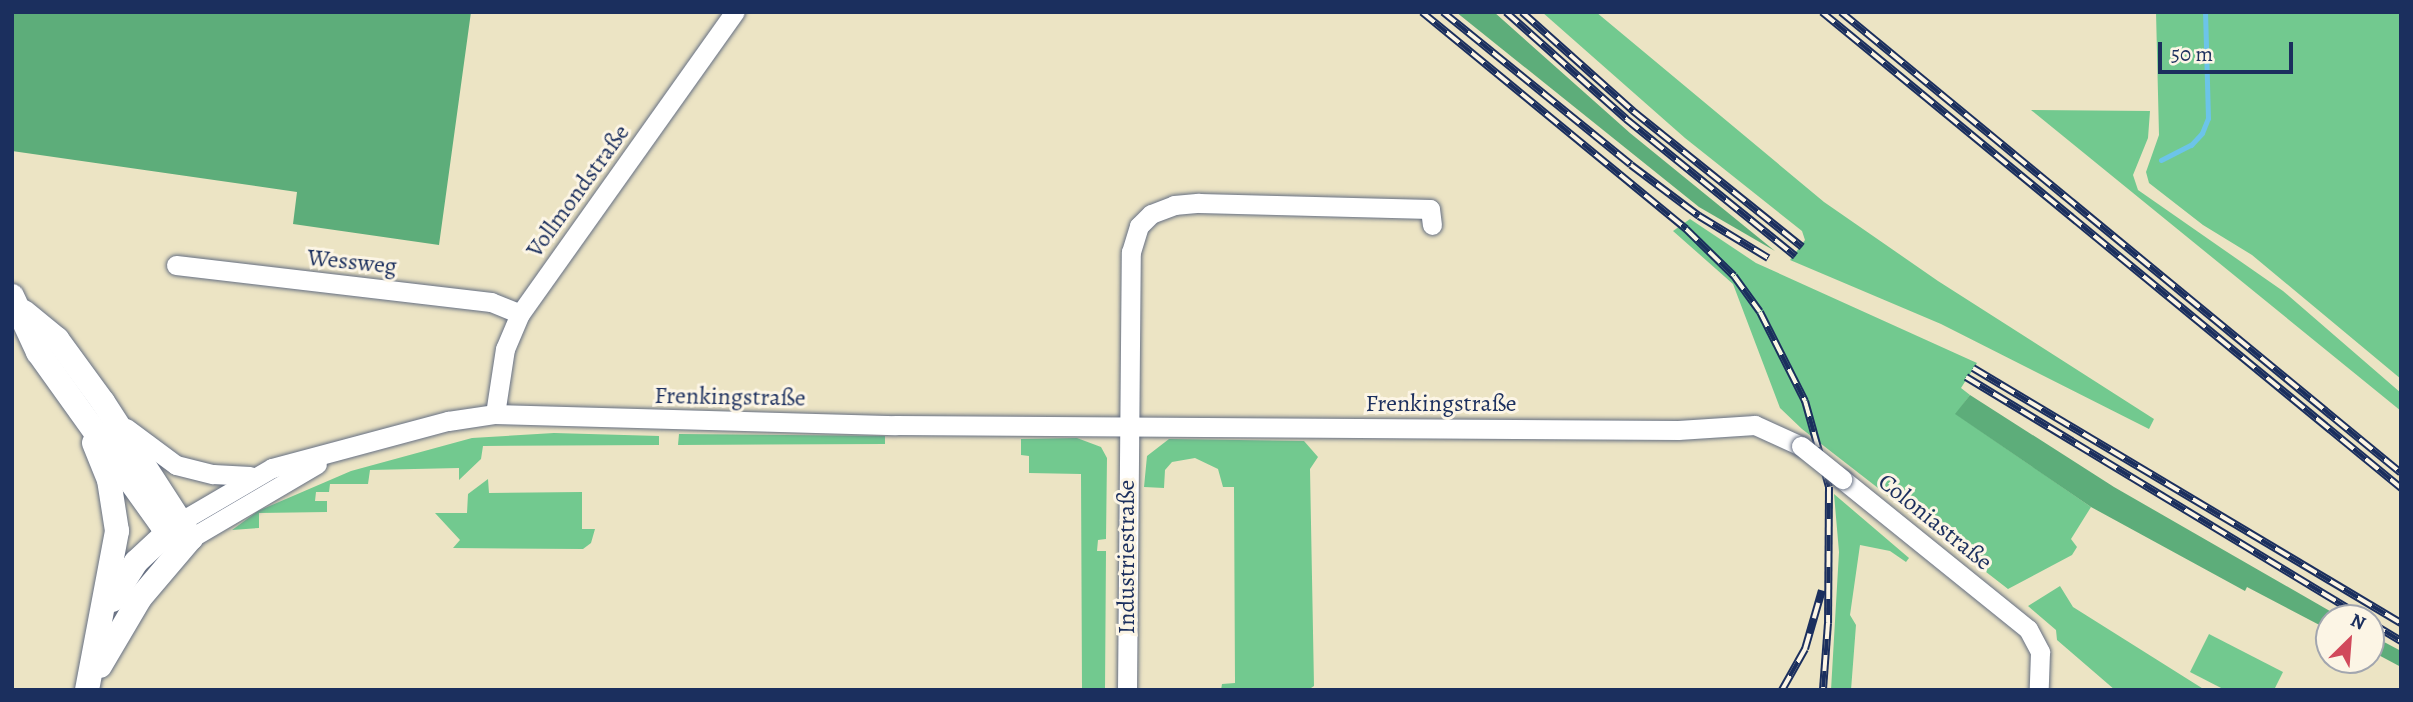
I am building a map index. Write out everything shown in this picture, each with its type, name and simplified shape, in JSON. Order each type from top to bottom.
[{"type":"street","name":"Vollmondstraße","points":[[495,414],[505,349],[520,314],[735,12]]},
{"type":"street","points":[[1127,425],[1131,251],[1139,226],[1151,214],[1174,205],[1199,203],[1375,205],[1430,209],[1432,225]]},
{"type":"street","name":"Wessweg","points":[[176,265],[491,302],[520,314]]},
{"type":"street","points":[[18,304],[38,352],[83,417],[180,530]]},
{"type":"street","points":[[18,304],[57,339],[116,420],[180,530]]},
{"type":"street","name":"Frenkingstraße","points":[[180,530],[255,476],[448,421],[495,414],[587,414],[694,422],[1678,430],[1755,425]]},
{"type":"street","points":[[83,417],[109,480],[117,531],[87,689]]},
{"type":"street","points":[[116,420],[176,465],[213,474],[255,476]]},
{"type":"street","name":"Industriestraße","points":[[1127,425],[1127,690]]},
{"type":"street","name":"Coloniastraße","points":[[1755,425],[1801,446],[2028,629],[2039,652],[2039,690]]},
{"type":"street","name":"Frenkingstraße","points":[[180,530],[337,453]]},
{"type":"street","points":[[101,620],[136,562],[180,530]]},
{"type":"street","points":[[87,689],[180,530]]},
{"type":"green space","points":[[12,12],[471,12],[439,245],[293,224],[297,192],[12,151]]},
{"type":"green space","points":[[1456,12],[1494,12],[1630,133],[1775,251],[1699,207]]},
{"type":"green space","points":[[1542,12],[1596,12],[1824,202],[1938,281],[2154,419],[2149,429],[1941,324],[1790,260],[1805,240],[1802,231],[1685,138]]},
{"type":"green space","points":[[2156,12],[2401,12],[2401,379],[2252,255],[2203,225],[2149,183],[2146,172],[2159,135]]},
{"type":"green space","points":[[2031,110],[2150,111],[2148,138],[2133,175],[2138,190],[2283,291],[2401,393],[2401,411]]},
{"type":"green space","points":[[1690,219],[1756,263],[1977,363],[1961,388],[1970,395],[1956,414],[2091,507],[2071,539],[2077,547],[2072,555],[2008,589],[1802,429],[1780,408],[1733,284],[1673,231]]},
{"type":"green space","points":[[1970,395],[2114,487],[2318,604],[2315,604],[2315,623],[2247,587],[2245,591],[2091,507],[1955,414]]},
{"type":"green space","points":[[554,433],[659,436],[659,445],[483,446],[481,459],[459,480],[459,468],[370,470],[368,484],[330,484],[329,492],[316,492],[315,501],[327,501],[327,512],[259,513],[259,528],[232,530],[258,511],[351,471],[472,438]]},
{"type":"green space","points":[[679,434],[885,436],[885,444],[678,445]]},
{"type":"green space","points":[[1077,438],[1101,447],[1107,458],[1106,539],[1098,540],[1097,551],[1106,551],[1105,690],[1082,690],[1081,474],[1029,473],[1029,456],[1021,455],[1021,439]]},
{"type":"green space","points":[[1169,439],[1304,441],[1318,457],[1310,469],[1314,686],[1308,690],[1221,690],[1222,684],[1235,683],[1234,487],[1223,487],[1218,469],[1195,458],[1172,462],[1165,470],[1164,488],[1144,487],[1147,456]]},
{"type":"green space","points":[[488,479],[489,493],[582,492],[582,529],[595,529],[591,543],[583,549],[453,548],[460,540],[435,513],[467,513],[468,494]]},
{"type":"green space","points":[[1834,494],[1909,558],[1906,562],[1890,551],[1860,545],[1850,615],[1856,625],[1851,690],[1831,690],[1839,552]]},
{"type":"green space","points":[[2060,586],[2073,607],[2205,690],[2115,690],[2057,640],[2056,630],[2028,606]]},
{"type":"green space","points":[[2209,634],[2283,672],[2274,690],[2225,690],[2190,672]]},
{"type":"green space","points":[[2385,642],[2401,651],[2401,667],[2385,658]]},
{"type":"waterway","points":[[2161,160],[2191,145],[2202,133],[2208,118],[2205,12]]},
{"type":"railway","points":[[1422,12],[1686,229],[1734,276],[1760,312],[1805,401],[1829,487],[1828,623],[1823,690]]},
{"type":"railway","points":[[1443,12],[1631,165],[1699,216],[1768,258]]},
{"type":"railway","points":[[1506,12],[1626,119],[1795,256]]},
{"type":"railway","points":[[1522,12],[1633,111],[1802,247]]},
{"type":"railway","points":[[1822,12],[2401,488]]},
{"type":"railway","points":[[1841,12],[2401,473]]},
{"type":"railway","points":[[1973,368],[2401,623]]},
{"type":"railway","points":[[1966,377],[2341,604]]},
{"type":"railway","points":[[1782,690],[1805,649],[1822,590]]},
{"type":"railway","points":[[2385,631],[2401,641]]}]
